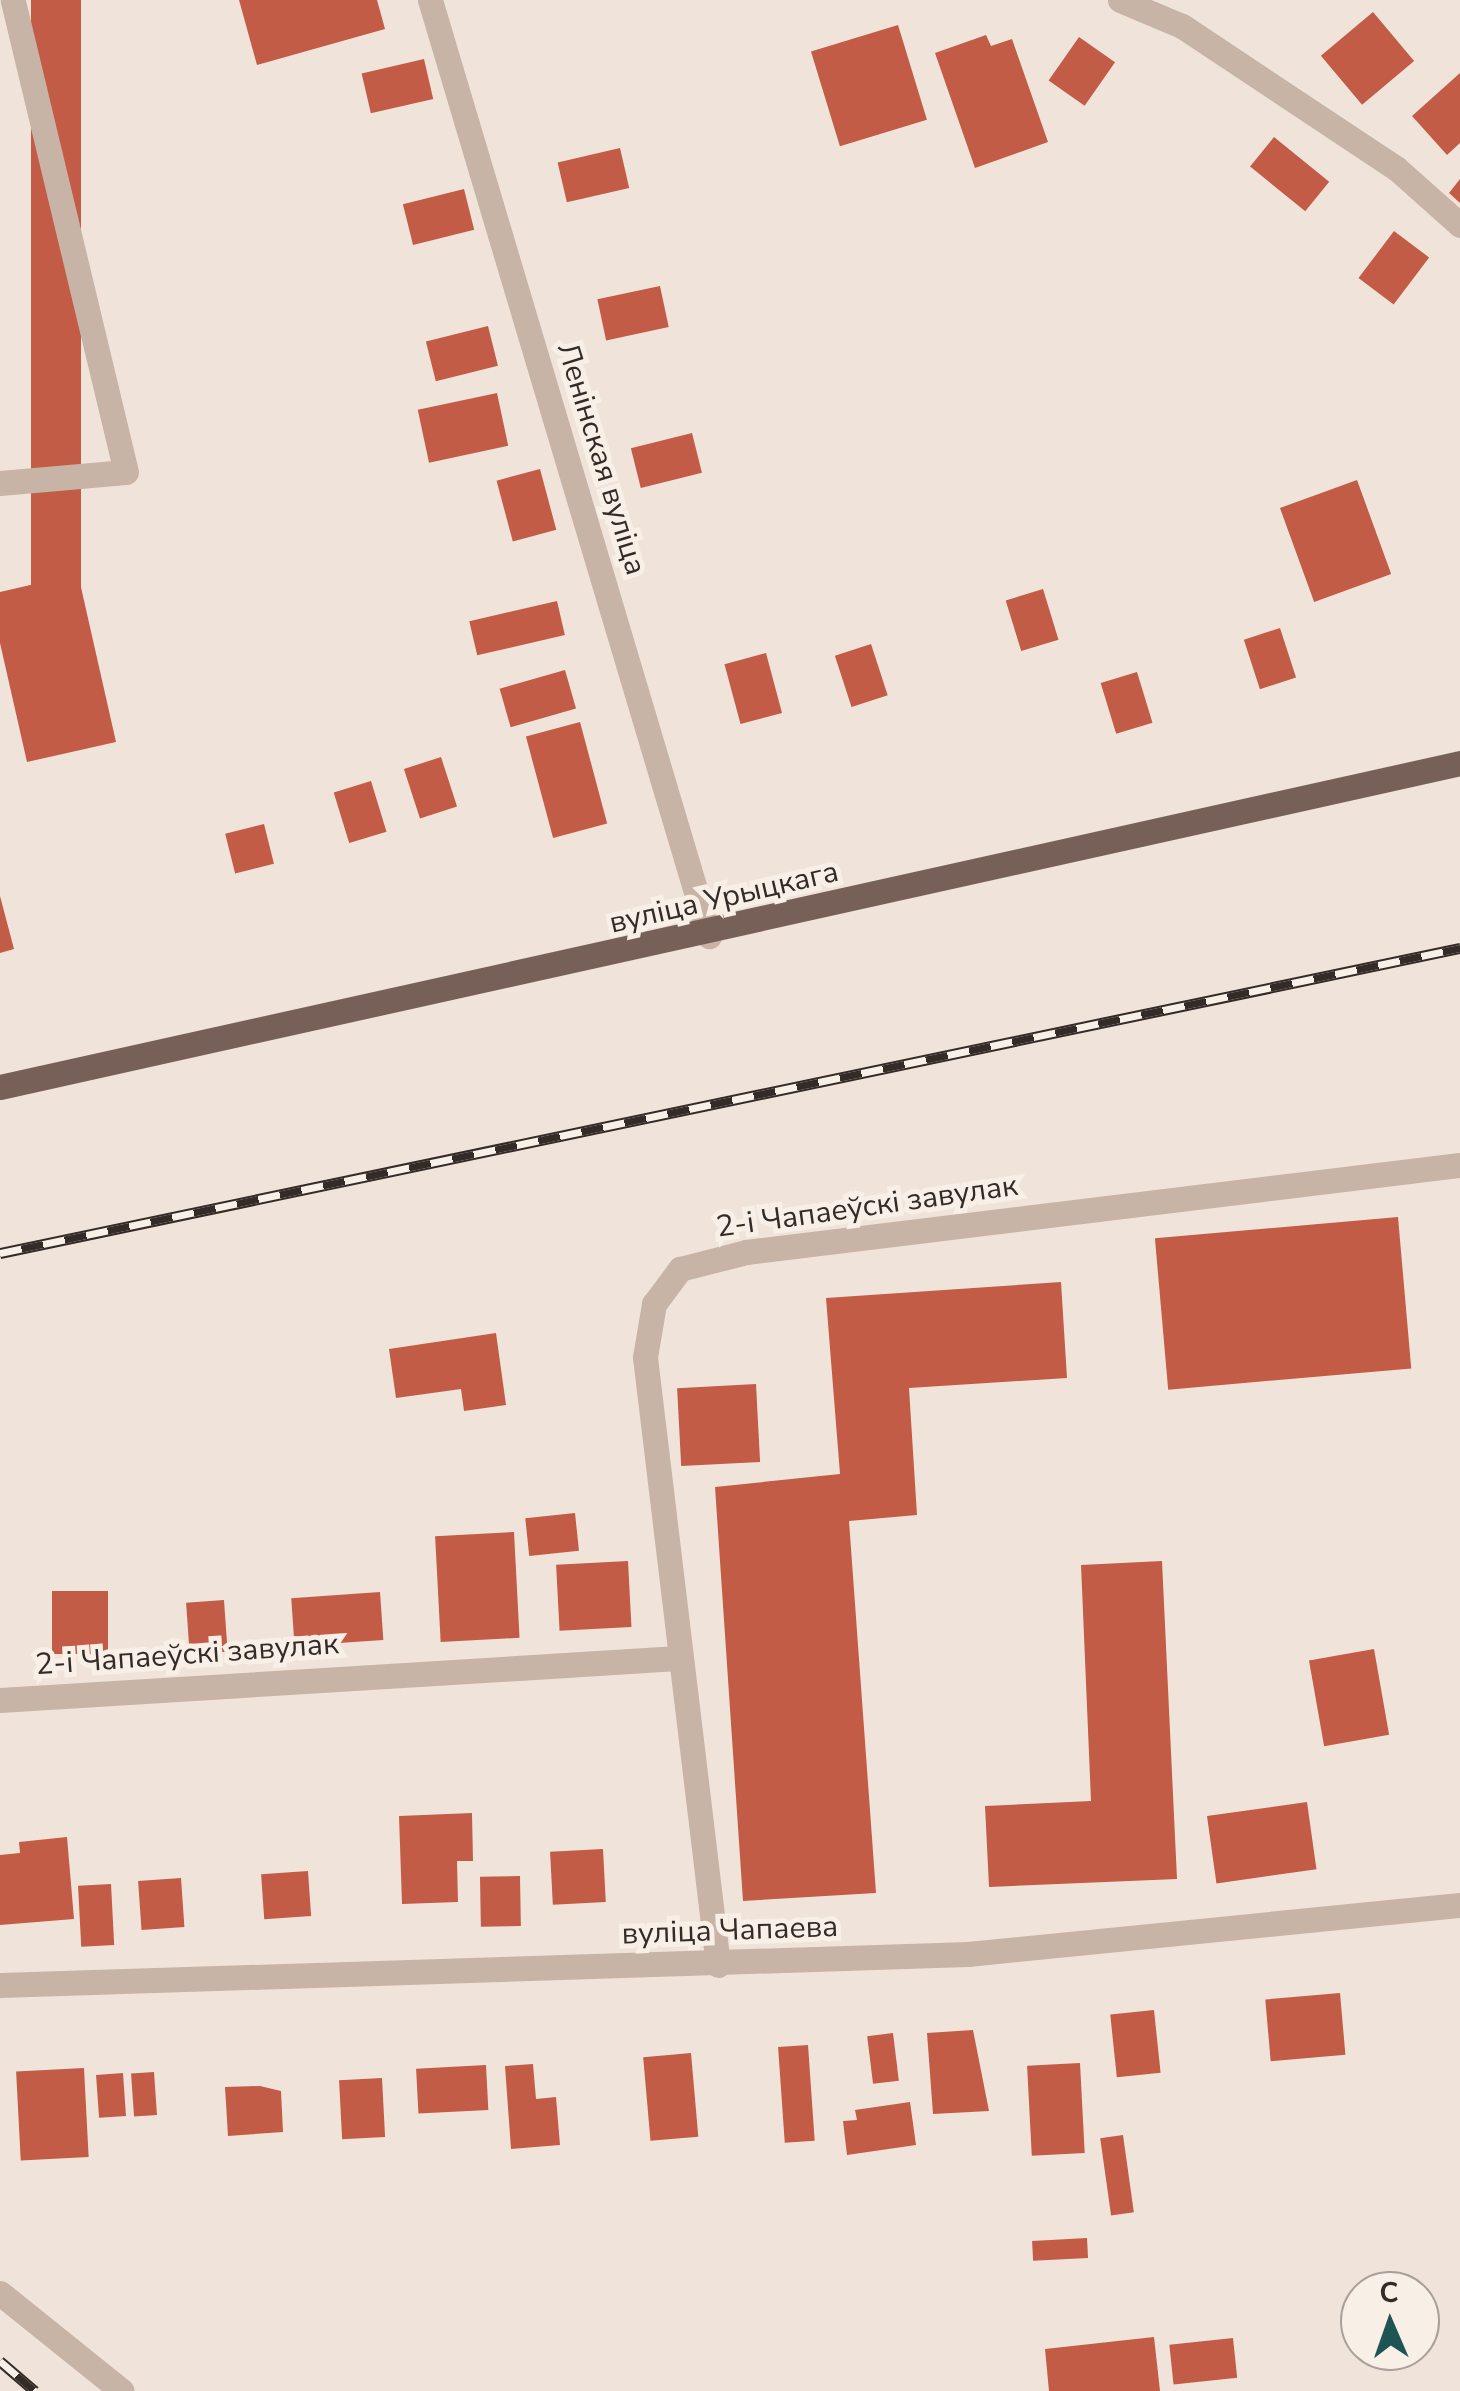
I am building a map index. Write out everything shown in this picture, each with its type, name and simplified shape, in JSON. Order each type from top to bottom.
[{"type":"main road","name":"вуліца Урыцкага","points":[[0,1086],[709,936],[1460,763]]},
{"type":"street","points":[[0,483],[126,472],[13,0]]},
{"type":"street","name":"Ленінская вуліца","points":[[430,0],[709,936]]},
{"type":"street","points":[[1120,0],[1182,26],[1396,168],[1460,225]]},
{"type":"street","name":"2-і Чапаеўскі завулак","points":[[718,1965],[678,1658],[645,1358],[654,1304],[680,1269],[746,1252],[1460,1165]]},
{"type":"street","name":"2-і Чапаеўскі завулак","points":[[0,1700],[678,1658]]},
{"type":"street","name":"вуліца Чапаева","points":[[0,1985],[968,1954],[1460,1904]]},
{"type":"street","points":[[0,2293],[122,2391]]},
{"type":"building","points":[[31,0],[81,0],[81,707],[31,707]]},
{"type":"building","points":[[239,0],[377,0],[385,29],[257,65]]},
{"type":"building","points":[[1373,12],[1414,61],[1362,105],[1321,56]]},
{"type":"building","points":[[898,25],[927,120],[840,146],[811,52]]},
{"type":"building","points":[[986,35],[991,46],[1012,39],[1048,142],[975,168],[935,53]]},
{"type":"building","points":[[1079,37],[1115,62],[1085,106],[1049,80]]},
{"type":"building","points":[[424,59],[433,99],[371,113],[362,73]]},
{"type":"building","points":[[1460,73],[1460,143],[1447,155],[1412,116]]},
{"type":"building","points":[[1274,137],[1329,182],[1305,211],[1250,167]]},
{"type":"building","points":[[620,148],[629,188],[567,202],[558,162]]},
{"type":"building","points":[[1460,179],[1460,203],[1449,193]]},
{"type":"building","points":[[464,189],[474,230],[413,245],[403,204]]},
{"type":"building","points":[[1394,231],[1429,257],[1394,305],[1358,278]]},
{"type":"building","points":[[660,286],[669,327],[606,340],[597,299]]},
{"type":"building","points":[[488,326],[498,366],[436,381],[426,341]]},
{"type":"building","points":[[497,393],[508,446],[429,463],[418,410]]},
{"type":"building","points":[[692,433],[702,473],[641,488],[631,448]]},
{"type":"building","points":[[540,469],[556,530],[513,542],[497,481]]},
{"type":"building","points":[[1357,480],[1391,574],[1314,602],[1280,508]]},
{"type":"building","points":[[78,574],[116,742],[27,762],[0,643],[0,592]]},
{"type":"building","points":[[1043,589],[1058,640],[1021,651],[1006,600]]},
{"type":"building","points":[[557,601],[565,635],[477,655],[469,621]]},
{"type":"building","points":[[1280,628],[1296,677],[1260,689],[1244,640]]},
{"type":"building","points":[[871,644],[888,695],[852,707],[835,656]]},
{"type":"building","points":[[766,653],[782,713],[741,724],[724,664]]},
{"type":"building","points":[[565,670],[576,708],[511,727],[500,689]]},
{"type":"building","points":[[1137,672],[1152,723],[1116,734],[1101,683]]},
{"type":"building","points":[[580,722],[607,823],[553,838],[526,736]]},
{"type":"building","points":[[441,757],[457,806],[420,819],[404,769]]},
{"type":"building","points":[[371,781],[386,832],[349,843],[334,792]]},
{"type":"building","points":[[264,824],[274,864],[235,873],[225,834]]},
{"type":"building","points":[[0,896],[14,949],[0,953]]},
{"type":"building","points":[[1398,1217],[1411,1368],[1168,1390],[1155,1238]]},
{"type":"building","points":[[1061,1282],[1067,1378],[909,1388],[917,1515],[849,1521],[876,1893],[743,1901],[715,1487],[840,1474],[826,1298]]},
{"type":"building","points":[[496,1333],[506,1405],[464,1411],[461,1389],[396,1398],[389,1349]]},
{"type":"building","points":[[756,1384],[760,1462],[681,1466],[677,1388]]},
{"type":"building","points":[[575,1513],[579,1551],[529,1556],[525,1518]]},
{"type":"building","points":[[514,1532],[520,1638],[441,1642],[435,1536]]},
{"type":"building","points":[[628,1561],[631,1627],[560,1631],[556,1565]]},
{"type":"building","points":[[1162,1561],[1177,1879],[989,1887],[985,1806],[1091,1801],[1081,1565]]},
{"type":"building","points":[[52,1591],[108,1591],[108,1654],[52,1654]]},
{"type":"building","points":[[380,1592],[383,1640],[295,1646],[291,1598]]},
{"type":"building","points":[[224,1600],[228,1652],[190,1655],[186,1603]]},
{"type":"building","points":[[1374,1649],[1389,1735],[1324,1746],[1309,1660]]},
{"type":"building","points":[[1307,1802],[1316,1869],[1216,1883],[1207,1816]]},
{"type":"building","points":[[472,1813],[473,1861],[457,1861],[458,1902],[402,1904],[399,1816]]},
{"type":"building","points":[[67,1837],[74,1919],[0,1925],[0,1855],[20,1853],[19,1842]]},
{"type":"building","points":[[603,1849],[606,1902],[553,1905],[550,1852]]},
{"type":"building","points":[[308,1871],[311,1916],[264,1919],[261,1874]]},
{"type":"building","points":[[520,1876],[521,1926],[481,1927],[480,1877]]},
{"type":"building","points":[[181,1878],[184,1927],[142,1930],[138,1881]]},
{"type":"building","points":[[111,1884],[114,1945],[81,1947],[78,1886]]},
{"type":"building","points":[[1340,1993],[1345,2055],[1271,2061],[1265,2000]]},
{"type":"building","points":[[1154,2010],[1161,2073],[1117,2077],[1110,2015]]},
{"type":"building","points":[[973,2030],[989,2111],[933,2114],[927,2033]]},
{"type":"building","points":[[893,2033],[899,2081],[873,2084],[867,2036]]},
{"type":"building","points":[[808,2045],[815,2141],[785,2143],[778,2047]]},
{"type":"building","points":[[691,2053],[698,2137],[651,2141],[643,2057]]},
{"type":"building","points":[[1080,2063],[1085,2153],[1032,2156],[1027,2066]]},
{"type":"building","points":[[533,2064],[536,2099],[556,2097],[560,2145],[511,2149],[505,2066]]},
{"type":"building","points":[[486,2065],[488,2110],[418,2114],[416,2069]]},
{"type":"building","points":[[84,2068],[89,2157],[21,2160],[16,2072]]},
{"type":"building","points":[[154,2072],[157,2115],[134,2116],[131,2074]]},
{"type":"building","points":[[123,2073],[126,2116],[99,2118],[96,2075]]},
{"type":"building","points":[[382,2078],[385,2137],[342,2139],[339,2080]]},
{"type":"building","points":[[260,2086],[281,2091],[283,2132],[228,2136],[225,2087]]},
{"type":"building","points":[[910,2102],[916,2145],[847,2155],[843,2121],[857,2120],[855,2110]]},
{"type":"building","points":[[1123,2135],[1134,2212],[1111,2215],[1100,2138]]},
{"type":"building","points":[[1087,2238],[1088,2258],[1033,2261],[1032,2241]]},
{"type":"building","points":[[1154,2337],[1160,2391],[1049,2391],[1045,2349]]},
{"type":"building","points":[[1233,2338],[1237,2378],[1174,2384],[1169,2345]]},
{"type":"railway","points":[[0,1253],[1460,948]]},
{"type":"railway","points":[[0,2361],[35,2391]]}]
